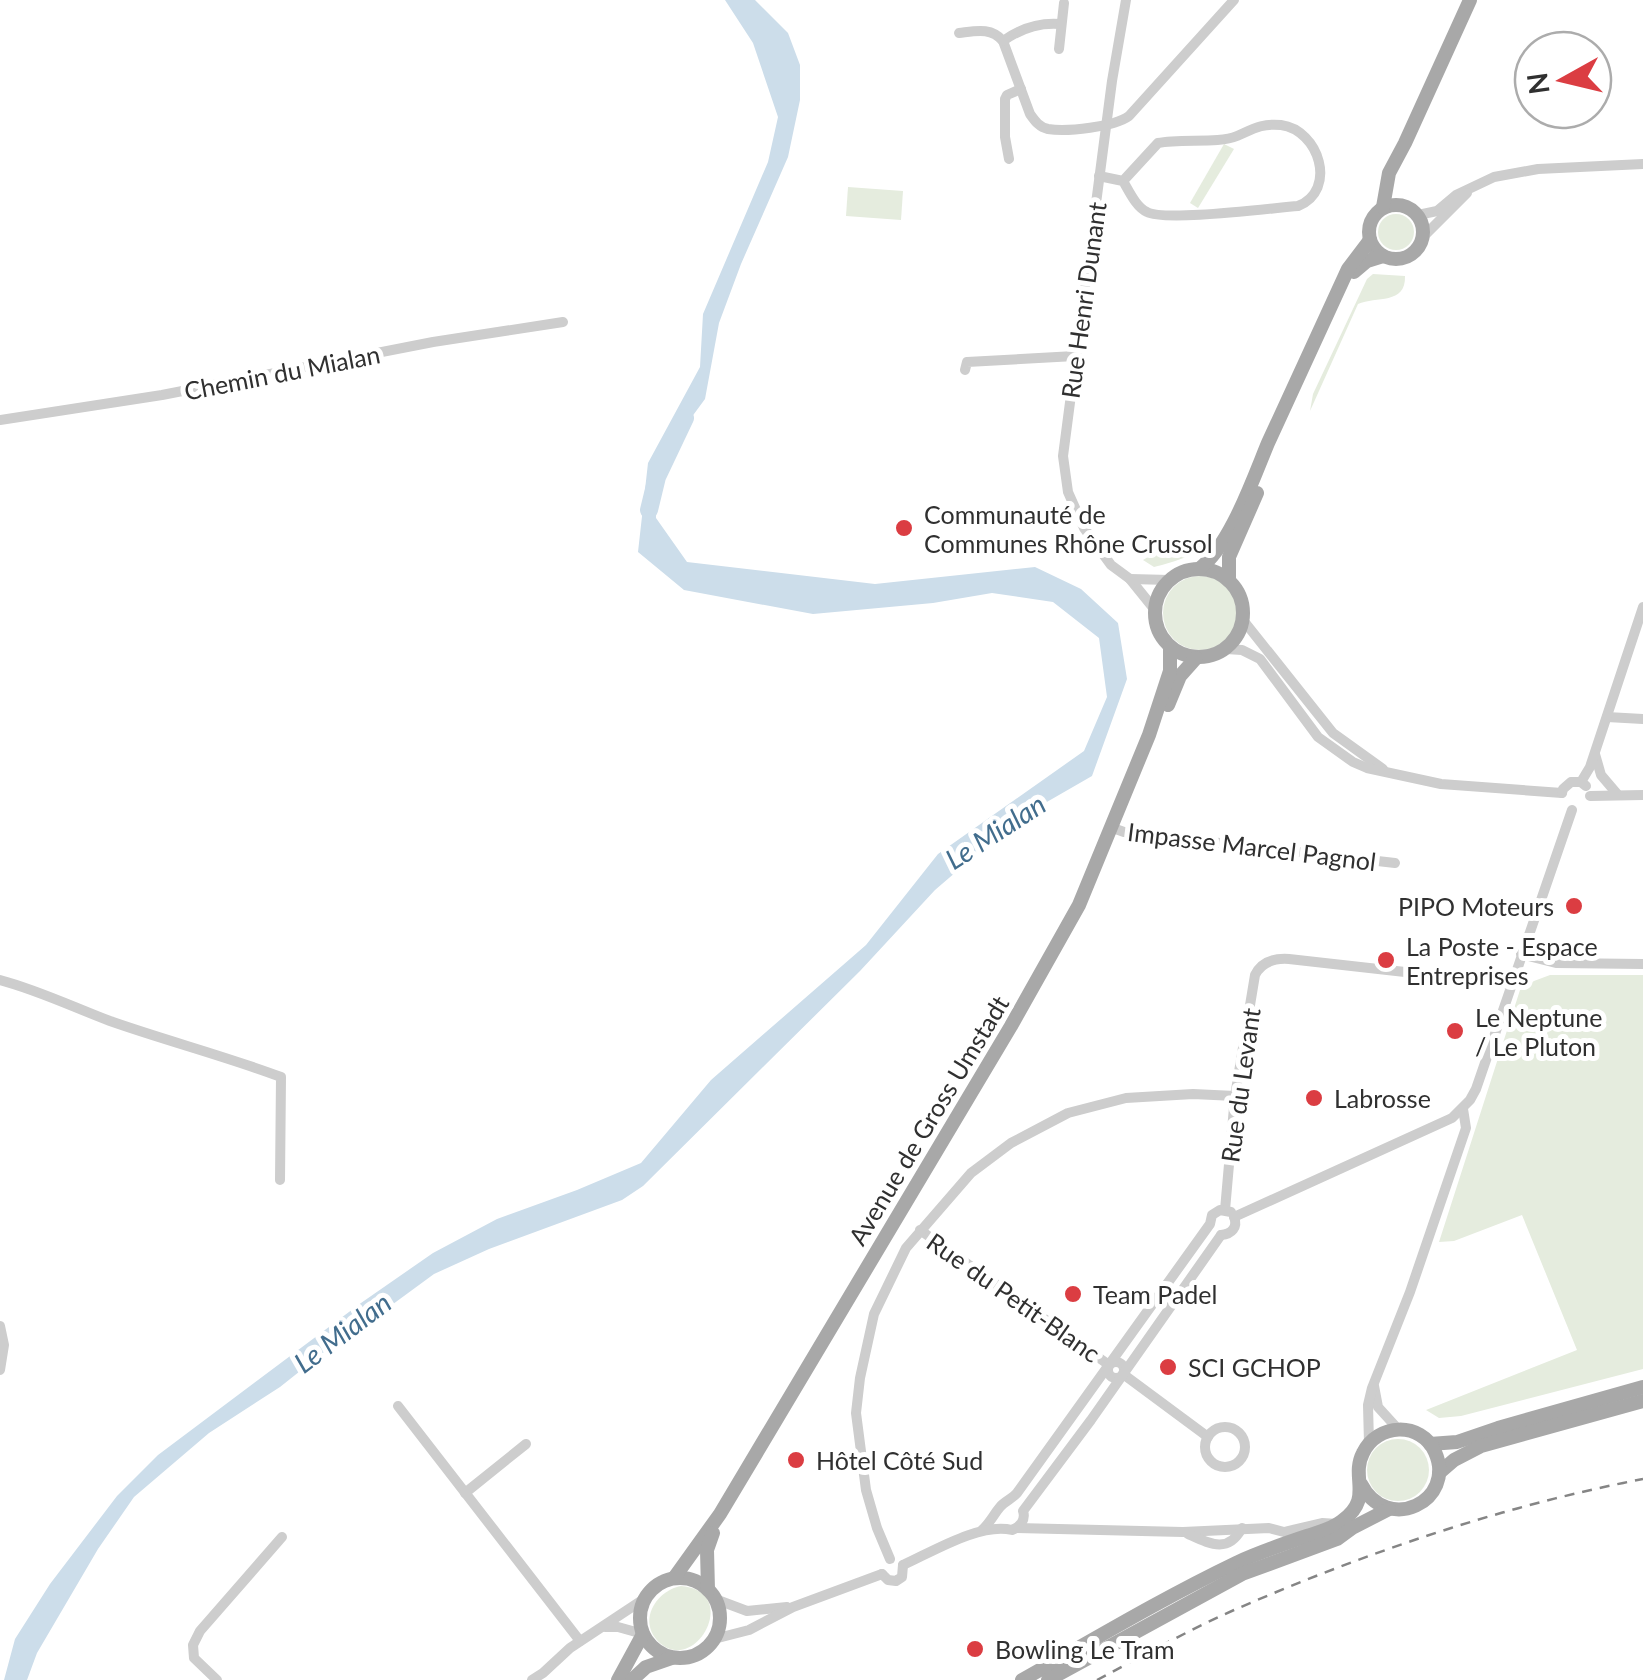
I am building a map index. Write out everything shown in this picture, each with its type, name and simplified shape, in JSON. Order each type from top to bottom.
[{"type":"main road","points":[[1384,207],[1389,173],[1470,0]]},
{"type":"main road","points":[[1230,581],[1215,572],[1198,569],[1170,580],[1160,593],[1155,610],[1156,626],[1170,647],[1196,658],[1212,656],[1226,649],[1238,634],[1243,620],[1242,602],[1230,581],[1229,557],[1345,292],[1359,266],[1372,258],[1408,256],[1422,238],[1423,226],[1396,181],[1405,144]]},
{"type":"main road","points":[[1198,569],[1218,550],[1258,470],[1348,269],[1370,240],[1370,224],[1375,214],[1398,204],[1412,211]]},
{"type":"main road","points":[[1370,240],[1383,256]]},
{"type":"main road","name":"Avenue de Gross Umstadt","points":[[1150,736],[1170,670],[1170,647]]},
{"type":"main road","name":"Avenue de Gross Umstadt","points":[[674,1578],[720,1514],[1011,1026],[1078,904],[1180,676],[1196,658]]},
{"type":"main road","points":[[1430,1444],[1457,1442],[1643,1388]]},
{"type":"main road","points":[[1439,1473],[1481,1446],[1643,1400]]},
{"type":"main road","points":[[1022,1680],[1227,1568],[1338,1524],[1353,1511],[1360,1495],[1359,1462],[1369,1443],[1384,1432],[1411,1431],[1430,1444],[1437,1456],[1439,1473],[1426,1499],[1409,1509],[1389,1509],[1337,1539],[1242,1574],[1048,1680]]},
{"type":"main road","points":[[1361,1484],[1372,1500],[1389,1509]]},
{"type":"main road","name":"Avenue de Gross Umstadt","points":[[712,1595],[707,1550],[720,1514]]},
{"type":"main road","points":[[632,1680],[646,1667],[698,1654],[714,1639],[720,1612],[712,1595],[692,1580],[674,1578],[657,1585],[640,1610],[642,1634],[654,1650],[672,1658]]},
{"type":"main road","points":[[618,1680],[642,1634]]},
{"type":"street","name":"Rue Henri Dunant","points":[[1126,0],[1063,456],[1068,492],[1084,528],[1117,571],[1130,579],[1155,610]]},
{"type":"street","points":[[959,33],[996,32],[1037,124],[1046,129],[1108,125],[1129,116],[1234,0]]},
{"type":"street","points":[[1059,49],[1064,3]]},
{"type":"street","points":[[1003,41],[1015,32],[1044,22],[1061,24]]},
{"type":"street","points":[[1008,160],[1004,99],[1021,90]]},
{"type":"street","points":[[1100,176],[1123,181],[1141,208],[1164,216],[1304,204],[1316,191],[1320,167],[1304,134],[1273,124],[1253,127],[1234,138],[1158,143],[1123,181]]},
{"type":"street","points":[[1412,211],[1437,211],[1456,195],[1494,177],[1538,169],[1643,164]]},
{"type":"street","points":[[1422,238],[1470,190]]},
{"type":"street","name":"Chemin du Mialan","points":[[0,420],[162,395],[434,342],[563,322]]},
{"type":"street","points":[[966,370],[967,362],[1019,364],[1075,356]]},
{"type":"street","points":[[1130,579],[1170,580]]},
{"type":"street","points":[[1581,782],[1643,607]]},
{"type":"street","points":[[1243,620],[1333,733],[1388,772]]},
{"type":"street","points":[[1226,649],[1249,652],[1260,660],[1310,727],[1336,752],[1367,768],[1442,784],[1562,794]]},
{"type":"street","points":[[1607,717],[1643,719]]},
{"type":"street","points":[[1594,754],[1600,774],[1618,795]]},
{"type":"street","points":[[1572,810],[1564,803],[1566,784],[1581,782],[1590,796]]},
{"type":"street","points":[[1590,796],[1643,794]]},
{"type":"street","points":[[1572,810],[1584,807],[1590,796]]},
{"type":"street","points":[[981,1531],[1009,1502],[1210,1224],[1212,1215],[1230,1213],[1452,1118],[1462,1109],[1476,1089],[1572,810]]},
{"type":"street","name":"Impasse Marcel Pagnol","points":[[1110,828],[1394,863]]},
{"type":"street","points":[[1521,954],[1556,963],[1643,964]]},
{"type":"street","name":"Rue du Levant","points":[[1230,1213],[1235,1096],[1255,975],[1264,963],[1289,959],[1512,984]]},
{"type":"street","points":[[0,980],[282,1078],[280,1180]]},
{"type":"street","points":[[890,1559],[866,1490],[856,1413],[874,1314],[906,1248],[971,1173],[1010,1143],[1068,1113],[1126,1098],[1235,1096]]},
{"type":"street","points":[[1369,1443],[1368,1404],[1374,1380],[1410,1292],[1466,1128],[1462,1109]]},
{"type":"street","points":[[1210,1224],[1221,1235],[1231,1233],[1234,1228],[1230,1213]]},
{"type":"street","name":"Rue du Petit-Blanc","points":[[920,1230],[1109,1364],[1122,1364],[1123,1374]]},
{"type":"street","points":[[1016,1528],[1221,1235]]},
{"type":"street","points":[[0,1326],[4,1345],[0,1370]]},
{"type":"street","points":[[1123,1374],[1208,1437]]},
{"type":"street","points":[[1374,1380],[1378,1406],[1398,1429]]},
{"type":"street","points":[[398,1406],[580,1641]]},
{"type":"street","points":[[1220,1428],[1236,1431],[1244,1440],[1243,1457],[1230,1467],[1213,1464],[1205,1449],[1208,1437],[1220,1428]]},
{"type":"street","points":[[466,1493],[526,1444]]},
{"type":"street","points":[[1009,1502],[1018,1504],[1045,1529]]},
{"type":"street","points":[[997,1514],[1002,1527]]},
{"type":"street","points":[[903,1565],[981,1531],[1002,1527],[1183,1532],[1270,1528],[1284,1532],[1322,1523],[1338,1524]]},
{"type":"street","points":[[217,1680],[194,1658],[193,1645],[200,1631],[282,1537]]},
{"type":"street","points":[[890,1559],[903,1565],[904,1573],[896,1581],[882,1574],[882,1565],[890,1559]]},
{"type":"street","points":[[714,1639],[750,1630],[793,1607],[882,1574]]},
{"type":"street","points":[[712,1595],[748,1611],[793,1607]]},
{"type":"street","points":[[532,1680],[544,1676],[580,1641],[644,1599]]},
{"type":"street","points":[[599,1628],[618,1627],[642,1634]]},
{"type":"shaded area","points":[[1224,144],[1234,149],[1198,208],[1190,203]]},
{"type":"shaded area","points":[[848,187],[903,191],[901,220],[846,216]]},
{"type":"shaded area","points":[[1396,214],[1409,219],[1414,232],[1409,245],[1396,250],[1383,245],[1378,232],[1383,219]]},
{"type":"shaded area","points":[[1373,274],[1405,276],[1404,285],[1389,298],[1358,304],[1310,411],[1313,394],[1367,279]]},
{"type":"shaded area","points":[[1210,535],[1201,548],[1179,560],[1154,567],[1143,560],[1170,544],[1197,542]]},
{"type":"shaded area","points":[[1200,576],[1226,587],[1237,613],[1226,639],[1200,650],[1174,639],[1163,613],[1174,587]]},
{"type":"shaded area","points":[[1550,975],[1643,975],[1643,1369],[1461,1416],[1439,1418],[1426,1410],[1577,1350],[1522,1215],[1454,1241],[1439,1242],[1520,990]]},
{"type":"shaded area","points":[[1398,1439],[1420,1448],[1429,1470],[1420,1492],[1398,1501],[1376,1492],[1367,1470],[1376,1448]]},
{"type":"shaded area","points":[[681,1586],[699,1591],[708,1601],[711,1614],[699,1640],[688,1648],[675,1650],[654,1636],[649,1618],[663,1594]]},
{"type":"water","name":"Le Mialan","points":[[725,0],[755,0],[788,33],[800,65],[800,100],[788,157],[719,323],[705,399],[669,448],[655,483],[656,518],[687,562],[875,584],[1035,567],[1081,589],[1118,623],[1127,679],[1092,776],[1019,818],[935,890],[860,971],[643,1186],[622,1200],[489,1249],[434,1274],[343,1337],[280,1387],[209,1433],[134,1497],[98,1549],[37,1653],[27,1680],[4,1680],[15,1639],[50,1584],[117,1496],[158,1455],[433,1253],[497,1219],[641,1163],[711,1080],[866,945],[938,854],[1084,751],[1107,697],[1099,638],[1053,602],[992,593],[933,603],[813,614],[684,590],[638,552],[648,463],[700,367],[703,314],[768,162],[778,117],[753,43]]},
{"type":"waterway","name":"Le Mialan","points":[[649,510],[657,477],[685,418]]},
{"type":"railway","points":[[1097,1680],[1234,1610],[1333,1569],[1486,1517],[1643,1479]]},
{"type":"place","name":"Communauté de Communes Rhône Crussol","points":[[904,528]]},
{"type":"place","name":"PIPO Moteurs","points":[[1574,906]]},
{"type":"place","name":"La Poste - Espace Entreprises","points":[[1386,960]]},
{"type":"place","name":"Le Neptune / Le Pluton","points":[[1455,1031]]},
{"type":"place","name":"Labrosse","points":[[1314,1098]]},
{"type":"place","name":"Team Padel","points":[[1073,1294]]},
{"type":"place","name":"SCI GCHOP","points":[[1168,1367]]},
{"type":"place","name":"Hôtel Côté Sud","points":[[796,1460]]},
{"type":"place","name":"Bowling Le Tram","points":[[975,1649]]}]
